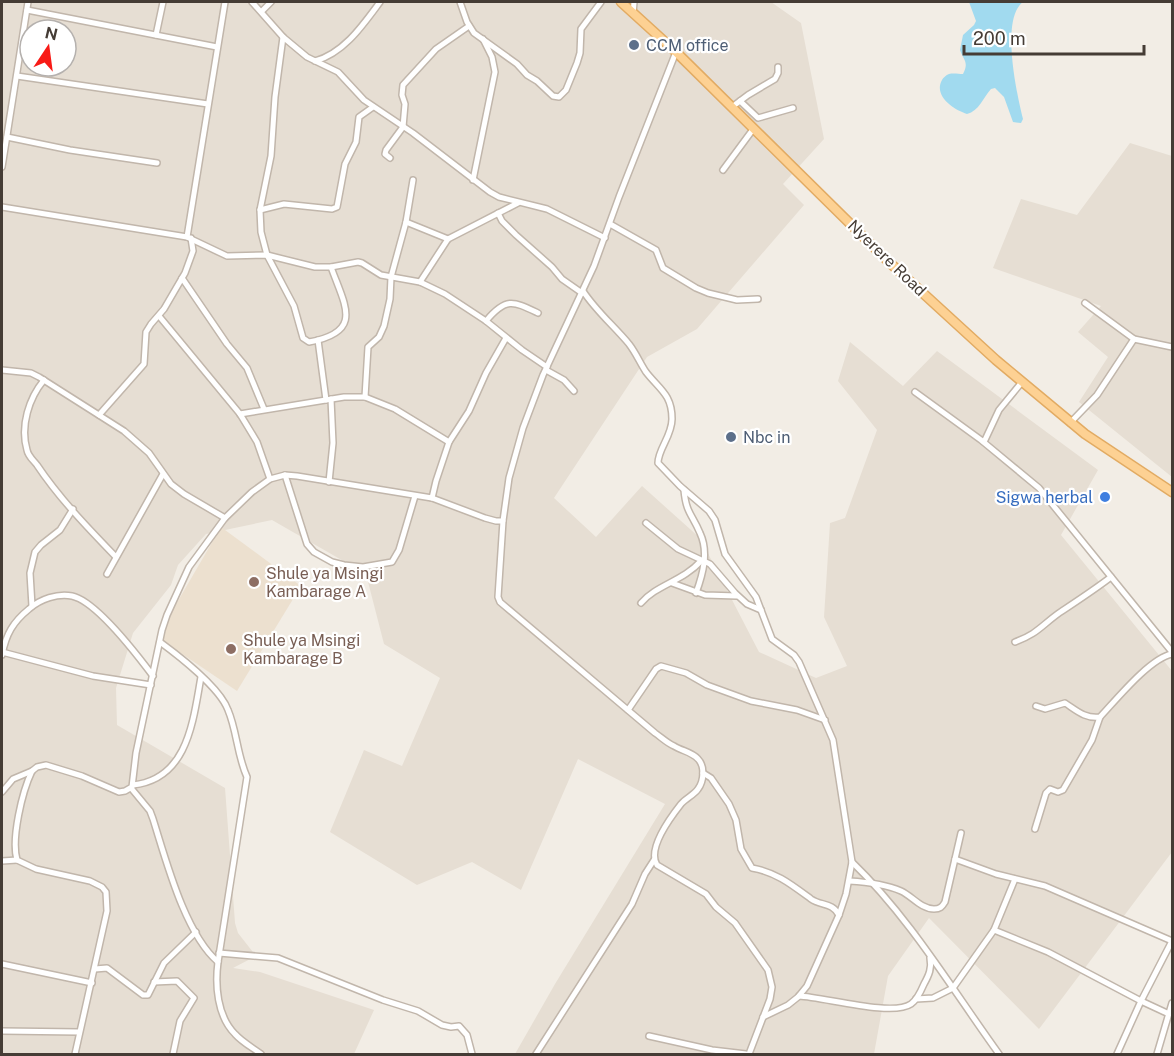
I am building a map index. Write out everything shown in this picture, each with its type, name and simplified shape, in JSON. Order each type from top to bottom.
[{"type":"main road","name":"Nyerere Road","points":[[621,2],[676,52],[890,263],[1022,382],[1070,423],[1172,491]]},
{"type":"street","points":[[2,167],[28,2]]},
{"type":"street","points":[[156,35],[163,2]]},
{"type":"street","points":[[99,415],[144,364],[146,332],[150,324],[159,316],[182,278],[193,251],[189,238],[225,2]]},
{"type":"street","points":[[252,2],[283,37],[315,61],[338,72],[373,107],[473,180],[499,197],[547,209],[605,238]]},
{"type":"street","points":[[262,11],[271,2]]},
{"type":"street","points":[[315,61],[332,54],[346,43],[380,2]]},
{"type":"street","points":[[460,2],[474,33],[517,64],[530,78],[537,81],[553,96],[559,97],[566,90],[577,63],[581,29],[601,2]]},
{"type":"street","points":[[633,14],[634,2]]},
{"type":"street","points":[[27,10],[217,47]]},
{"type":"street","points":[[390,158],[385,154],[386,150],[403,127],[405,104],[402,95],[403,85],[436,50],[469,26]]},
{"type":"street","points":[[283,37],[274,108],[271,156],[260,210],[262,240],[267,255],[294,306],[303,338],[309,342],[339,332],[346,324],[346,313],[331,267]]},
{"type":"street","points":[[473,180],[495,72],[492,57],[482,38]]},
{"type":"street","points":[[649,1036],[712,1050],[747,1054],[770,999],[772,987],[768,970],[735,923],[716,907],[706,894],[657,865],[654,860],[653,854],[660,836],[682,804],[698,790],[703,773],[699,759],[673,746],[628,710],[500,602],[498,597],[502,521],[513,460],[523,428],[605,238],[676,52]]},
{"type":"street","points":[[732,107],[775,79],[778,67]]},
{"type":"street","points":[[17,76],[208,104]]},
{"type":"street","points":[[740,101],[758,118],[793,108]]},
{"type":"street","points":[[260,210],[284,204],[332,209],[337,207],[345,164],[356,142],[359,117],[373,107]]},
{"type":"street","points":[[723,170],[753,128]]},
{"type":"street","points":[[7,137],[156,164]]},
{"type":"street","points":[[364,397],[368,347],[379,337],[384,326],[390,299],[391,277],[406,222],[413,180]]},
{"type":"street","points":[[420,282],[448,239],[518,203]]},
{"type":"street","points":[[2,207],[189,238],[222,255],[267,255],[303,265],[331,267],[358,262],[381,274],[420,282],[445,294],[486,321],[564,380],[574,391]]},
{"type":"street","points":[[498,213],[502,221],[562,279],[583,292],[627,342],[647,372],[668,396],[672,421],[658,463],[684,490],[709,511],[715,520],[725,554],[756,597],[772,639],[800,662],[826,721],[835,751],[852,862],[849,881],[839,915],[807,986],[788,1005],[764,1017]]},
{"type":"street","points":[[406,222],[448,239]]},
{"type":"street","points":[[610,224],[656,250],[663,268],[696,288],[737,300],[758,299]]},
{"type":"street","points":[[182,278],[227,344],[247,368],[264,409]]},
{"type":"street","points":[[1085,303],[1134,339],[1173,347]]},
{"type":"street","points":[[486,321],[496,309],[505,304],[522,305],[538,313]]},
{"type":"street","points":[[159,316],[240,414],[257,442],[270,479]]},
{"type":"street","points":[[432,498],[449,442],[464,420],[486,373],[506,338]]},
{"type":"street","points":[[1070,423],[1097,395],[1134,339]]},
{"type":"street","points":[[318,340],[333,443],[329,482]]},
{"type":"street","points":[[2,370],[31,373],[99,415],[141,445],[163,474],[184,494],[225,518]]},
{"type":"street","points":[[44,380],[36,390],[28,409],[25,429],[26,448],[46,478],[116,557]]},
{"type":"street","points":[[984,442],[999,410],[1022,382]]},
{"type":"street","points":[[915,392],[984,442],[1039,488],[1173,653],[1153,663],[1100,717],[1092,740],[1062,790],[1058,792],[1050,789],[1046,793],[1035,829]]},
{"type":"street","points":[[240,414],[328,399],[364,397],[395,409],[449,442]]},
{"type":"street","points":[[107,574],[163,474]]},
{"type":"street","points":[[218,962],[196,932],[168,867],[153,819],[132,787],[136,753],[166,615],[189,567],[225,518],[252,492],[270,479],[285,475],[432,498],[484,518],[502,521]]},
{"type":"street","points":[[285,475],[307,544],[320,556],[344,565],[363,567],[392,562],[399,550],[415,496]]},
{"type":"street","points":[[684,490],[688,512],[703,540],[704,572],[696,593]]},
{"type":"street","points":[[32,606],[30,573],[35,552],[60,530],[73,508]]},
{"type":"street","points":[[646,523],[678,549],[713,567],[737,596],[747,604],[761,609]]},
{"type":"street","points":[[640,603],[654,591],[685,576],[702,561]]},
{"type":"street","points":[[1015,642],[1033,635],[1059,613],[1090,594],[1111,577]]},
{"type":"street","points":[[672,583],[696,593],[737,596]]},
{"type":"street","points":[[151,685],[93,676],[2,653],[10,627],[32,606],[58,596],[73,596],[104,618],[153,676]]},
{"type":"street","points":[[160,642],[223,699],[240,761],[247,777],[219,953],[217,984],[225,1018],[235,1034],[261,1054]]},
{"type":"street","points":[[628,710],[661,666],[686,673],[707,685],[751,700],[796,710],[826,721]]},
{"type":"street","points":[[2,792],[13,778],[46,765],[82,776],[119,792],[158,778],[180,756],[191,732],[201,677]]},
{"type":"street","points":[[1036,706],[1045,709],[1065,703],[1089,717],[1100,717]]},
{"type":"street","points":[[17,860],[14,850],[16,830],[32,771]]},
{"type":"street","points":[[703,773],[711,778],[729,804],[736,820],[741,849],[752,868],[765,870],[787,880],[813,900],[833,907],[839,915]]},
{"type":"street","points":[[849,881],[901,891],[927,908],[942,908],[961,833]]},
{"type":"street","points":[[955,859],[1015,879],[1046,886],[1172,941],[1117,1054]]},
{"type":"street","points":[[2,861],[17,860],[36,869],[97,884],[106,892],[107,911],[75,1054]]},
{"type":"street","points":[[536,1054],[632,904],[645,873],[654,860]]},
{"type":"street","points":[[852,862],[874,884],[930,956],[999,1054]]},
{"type":"street","points":[[916,999],[933,998],[953,988],[994,930],[1015,879]]},
{"type":"street","points":[[994,930],[1048,952],[1169,1014]]},
{"type":"street","points":[[95,969],[107,968],[146,996],[164,963],[196,932]]},
{"type":"street","points":[[219,953],[278,958],[383,1000],[418,1011],[442,1025],[459,1026],[467,1035],[472,1054]]},
{"type":"street","points":[[799,996],[889,1009],[903,1007],[916,999],[930,971],[932,964],[930,956]]},
{"type":"street","points":[[2,964],[92,982]]},
{"type":"street","points":[[154,982],[177,981],[194,998],[180,1021],[173,1054]]},
{"type":"street","points":[[1157,1054],[1173,1003]]},
{"type":"street","points":[[2,1031],[79,1032]]},
{"type":"shaded area","points":[[2,2],[771,2],[801,23],[824,139],[783,184],[804,205],[697,329],[647,357],[554,498],[596,537],[642,486],[700,538],[759,652],[816,678],[847,666],[824,617],[830,523],[845,518],[877,430],[838,381],[850,342],[903,386],[937,351],[1098,470],[1061,535],[1172,671],[1172,852],[1039,1029],[929,918],[888,976],[874,1054],[515,1054],[665,804],[578,759],[521,890],[472,862],[417,885],[330,832],[364,750],[402,766],[440,678],[384,644],[366,574],[272,520],[206,534],[178,565],[171,585],[133,633],[116,688],[117,725],[225,788],[235,923],[238,933],[256,956],[233,968],[260,972],[374,1010],[354,1054],[2,1054]]},
{"type":"shaded area","points":[[1130,143],[1172,156],[1172,477],[1079,402],[1108,357],[1078,332],[1101,306],[993,268],[1021,199],[1077,215]]},
{"type":"shaded area","points":[[221,527],[301,586],[237,691],[157,637]]},
{"type":"water","points":[[969,2],[1023,2],[1016,11],[1011,40],[1014,76],[1023,119],[1021,123],[1013,122],[1004,97],[995,88],[991,89],[975,110],[967,114],[946,102],[940,92],[943,78],[949,74],[963,74],[966,67],[960,50],[963,35],[976,21]]},
{"type":"place","name":"CCM office","points":[[634,45]]},
{"type":"place","name":"Nbc in","points":[[731,437]]},
{"type":"place","name":"Sigwa herbal","points":[[1105,497]]},
{"type":"place","name":"Shule ya Msingi Kambarage A","points":[[254,582]]},
{"type":"place","name":"Shule ya Msingi Kambarage B","points":[[231,649]]}]
